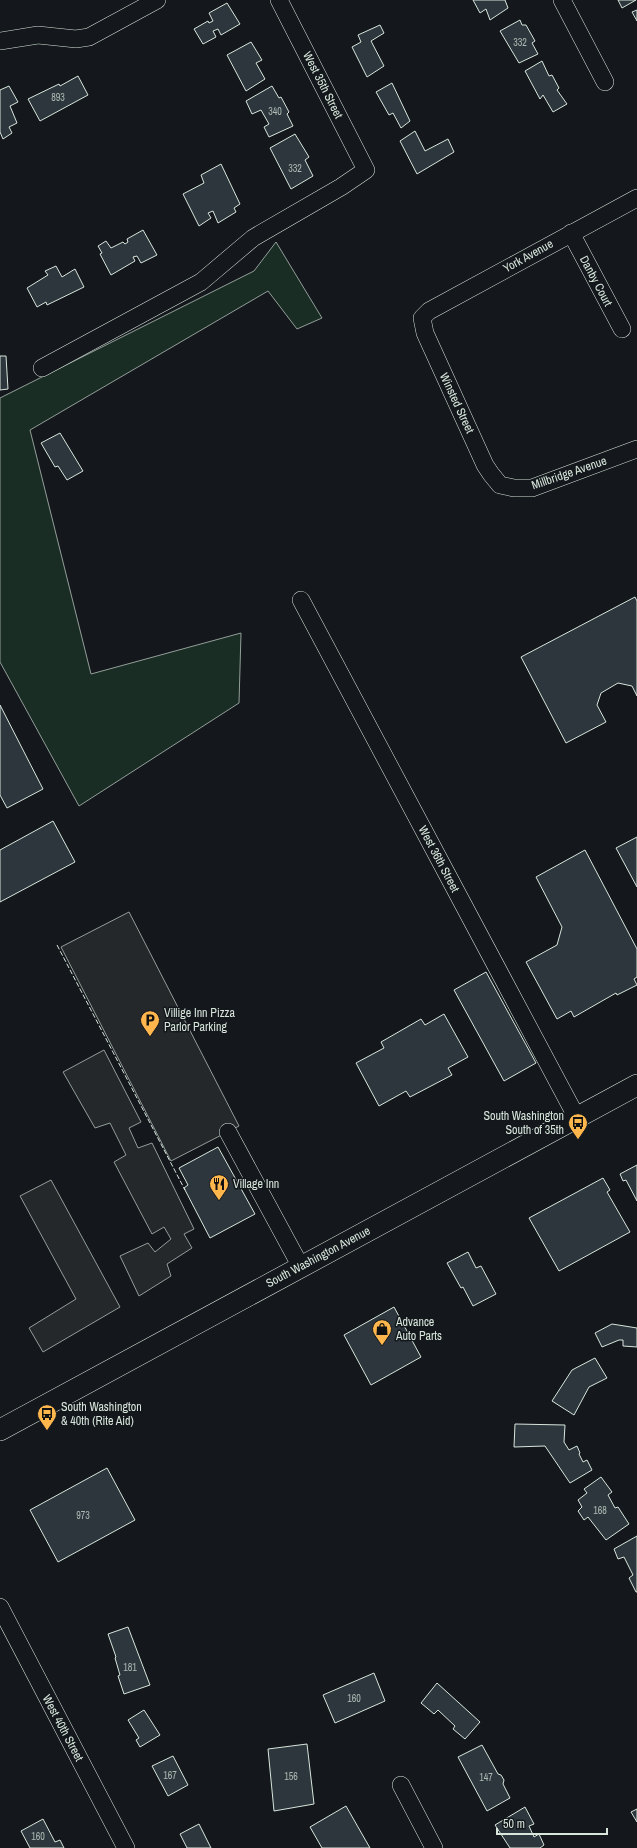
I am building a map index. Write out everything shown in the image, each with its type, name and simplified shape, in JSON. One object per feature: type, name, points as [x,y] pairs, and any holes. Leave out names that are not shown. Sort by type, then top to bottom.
[{"type":"main road","name":"South Washington Avenue","points":[[0,1430],[637,1085]]},
{"type":"street","points":[[0,41],[38,35],[76,39],[89,37],[157,0]]},
{"type":"street","name":"West 35th Street","points":[[42,368],[201,282],[253,238],[341,187],[366,170],[279,0]]},
{"type":"street","points":[[562,0],[605,82]]},
{"type":"street","name":"York Avenue","points":[[422,318],[429,310],[637,198]]},
{"type":"street","name":"Danby Court","points":[[571,233],[622,329]]},
{"type":"street","name":"Winsted Street","points":[[422,318],[425,333],[485,465],[500,485]]},
{"type":"street","name":"Millbridge Avenue","points":[[500,485],[514,488],[532,488],[637,449]]},
{"type":"street","name":"West 36th Street","points":[[301,600],[577,1118]]},
{"type":"street","points":[[228,1132],[301,1267]]},
{"type":"street","name":"West 40th Street","points":[[0,1607],[126,1848]]},
{"type":"street","points":[[401,1785],[434,1848]]},
{"type":"green space","points":[[276,242],[322,318],[297,329],[268,291],[30,430],[91,674],[241,633],[239,703],[79,806],[0,662],[0,398],[254,271]]},
{"type":"shaded area","name":"Villige Inn Pizza Parlor Parking","points":[[129,912],[239,1126],[171,1161],[61,947]]},
{"type":"shaded area","points":[[104,1050],[141,1122],[129,1128],[138,1148],[152,1143],[194,1229],[184,1234],[192,1248],[167,1264],[171,1276],[139,1296],[120,1256],[148,1243],[155,1252],[171,1239],[164,1227],[152,1234],[114,1162],[126,1155],[110,1123],[95,1128],[63,1072]]},
{"type":"shaded area","points":[[51,1180],[120,1307],[43,1352],[29,1328],[76,1299],[20,1196]]},
{"type":"building","points":[[473,0],[505,0],[508,8],[490,20],[486,9],[480,13]]},
{"type":"building","points":[[618,0],[636,0],[622,8]]},
{"type":"building","points":[[227,3],[240,24],[221,35],[218,29],[213,31],[216,37],[203,44],[194,29],[208,21],[209,23],[213,21],[209,13]]},
{"type":"building","points":[[637,10],[637,21],[632,12]]},
{"type":"building","points":[[520,20],[522,25],[526,25],[535,41],[532,43],[538,54],[519,63],[500,31]]},
{"type":"building","points":[[380,25],[384,33],[371,41],[384,66],[367,77],[352,47],[361,42],[358,35]]},
{"type":"building","points":[[251,42],[262,60],[256,63],[265,79],[246,91],[227,55]]},
{"type":"building","points":[[542,61],[549,76],[552,75],[559,88],[557,90],[567,104],[553,112],[543,95],[540,99],[525,71]]},
{"type":"building","points":[[78,76],[88,95],[40,121],[28,99],[59,84],[60,86]]},
{"type":"building","points":[[392,83],[410,121],[401,128],[393,113],[389,115],[376,92]]},
{"type":"building","points":[[9,86],[18,102],[10,106],[17,123],[9,127],[12,133],[3,139],[0,132],[0,90]]},
{"type":"building","points":[[272,86],[279,98],[281,97],[289,112],[287,114],[293,126],[269,137],[264,127],[269,124],[261,110],[252,114],[246,101]]},
{"type":"building","points":[[415,131],[425,151],[448,139],[454,152],[417,174],[400,141]]},
{"type":"building","points":[[295,134],[309,157],[305,160],[313,176],[291,189],[270,148]]},
{"type":"building","points":[[221,164],[240,204],[234,208],[236,212],[218,223],[213,211],[208,213],[211,218],[199,226],[183,194],[204,183],[201,175]]},
{"type":"building","points":[[143,230],[157,255],[141,263],[137,256],[133,257],[135,261],[111,275],[100,254],[102,253],[98,246],[106,241],[111,248],[123,242],[125,244],[128,242],[127,239]]},
{"type":"building","points":[[56,266],[62,277],[75,269],[84,287],[47,305],[46,302],[37,307],[27,288],[48,275],[45,271]]},
{"type":"building","points":[[0,356],[6,356],[8,389],[0,390]]},
{"type":"building","points":[[60,433],[83,471],[67,480],[58,466],[55,467],[41,443]]},
{"type":"building","points":[[635,597],[637,601],[637,696],[632,686],[618,683],[601,693],[597,705],[606,722],[566,743],[521,657]]},
{"type":"building","points":[[0,705],[43,789],[7,808],[0,795]]},
{"type":"building","points":[[53,821],[75,862],[0,902],[0,850]]},
{"type":"building","points":[[637,837],[637,887],[616,848]]},
{"type":"building","points":[[585,850],[637,949],[637,977],[634,979],[637,985],[617,995],[616,993],[574,1017],[571,1011],[557,1019],[526,962],[557,945],[562,927],[536,877]]},
{"type":"building","points":[[486,972],[536,1063],[504,1081],[454,990]]},
{"type":"building","points":[[444,1014],[468,1057],[448,1068],[452,1075],[410,1097],[406,1091],[379,1106],[356,1063],[384,1048],[381,1042],[421,1019],[425,1025]]},
{"type":"building","name":"Village Inn","points":[[218,1147],[255,1214],[210,1238],[184,1188],[188,1185],[179,1168]]},
{"type":"building","points":[[637,1165],[637,1201],[626,1180],[623,1181],[620,1174]]},
{"type":"building","points":[[603,1178],[610,1190],[607,1192],[630,1232],[559,1271],[529,1218]]},
{"type":"building","points":[[468,1252],[476,1268],[481,1266],[496,1294],[473,1306],[463,1287],[461,1288],[447,1263]]},
{"type":"building","name":"Advance Auto Parts","points":[[394,1307],[421,1357],[371,1385],[344,1335]]},
{"type":"building","points":[[612,1324],[637,1328],[637,1347],[623,1346],[623,1340],[619,1340],[602,1347],[595,1333]]},
{"type":"building","points":[[595,1358],[607,1378],[589,1387],[574,1415],[552,1401],[572,1370]]},
{"type":"building","points":[[515,1424],[565,1425],[564,1442],[569,1450],[577,1446],[583,1462],[587,1460],[592,1470],[570,1483],[545,1446],[514,1447]]},
{"type":"building","points":[[107,1468],[135,1520],[58,1562],[30,1510]]},
{"type":"building","points":[[601,1477],[612,1492],[608,1495],[615,1508],[618,1507],[629,1524],[606,1540],[588,1517],[584,1520],[578,1511],[582,1507],[578,1500],[587,1493],[584,1489]]},
{"type":"building","points":[[637,1536],[636,1592],[629,1578],[633,1575],[624,1557],[618,1559],[614,1549]]},
{"type":"building","points":[[128,1627],[150,1685],[124,1694],[118,1676],[120,1675],[116,1657],[108,1634]]},
{"type":"building","points":[[374,1673],[385,1701],[335,1723],[323,1695]]},
{"type":"building","points":[[437,1683],[480,1722],[465,1739],[453,1729],[455,1726],[438,1710],[434,1714],[421,1703]]},
{"type":"building","points":[[144,1710],[160,1735],[140,1747],[136,1740],[139,1738],[128,1720]]},
{"type":"building","points":[[307,1744],[314,1804],[274,1811],[268,1749]]},
{"type":"building","points":[[482,1745],[498,1774],[501,1775],[504,1780],[503,1784],[510,1798],[487,1811],[458,1757]]},
{"type":"building","points":[[173,1756],[188,1785],[168,1796],[152,1766]]},
{"type":"building","points":[[346,1806],[370,1848],[322,1848],[310,1827]]},
{"type":"building","points":[[525,1807],[534,1824],[529,1826],[534,1837],[539,1834],[544,1845],[540,1848],[510,1848],[495,1825]]},
{"type":"building","points":[[637,1809],[637,1822],[631,1812]]},
{"type":"building","points":[[43,1819],[55,1842],[60,1840],[64,1848],[30,1848],[21,1831]]},
{"type":"building","points":[[199,1824],[211,1848],[187,1848],[180,1834]]},
{"type":"fence","points":[[57,945],[185,1190]]},
{"type":"place","name":"Villige Inn Pizza Parlor Parking","points":[[150,1037]]},
{"type":"place","name":"South Washington South of 35th","points":[[578,1140]]},
{"type":"place","name":"Village Inn","points":[[219,1201]]},
{"type":"place","name":"Advance Auto Parts","points":[[382,1346]]},
{"type":"place","name":"South Washington & 40th (Rite Aid)","points":[[47,1431]]}]
